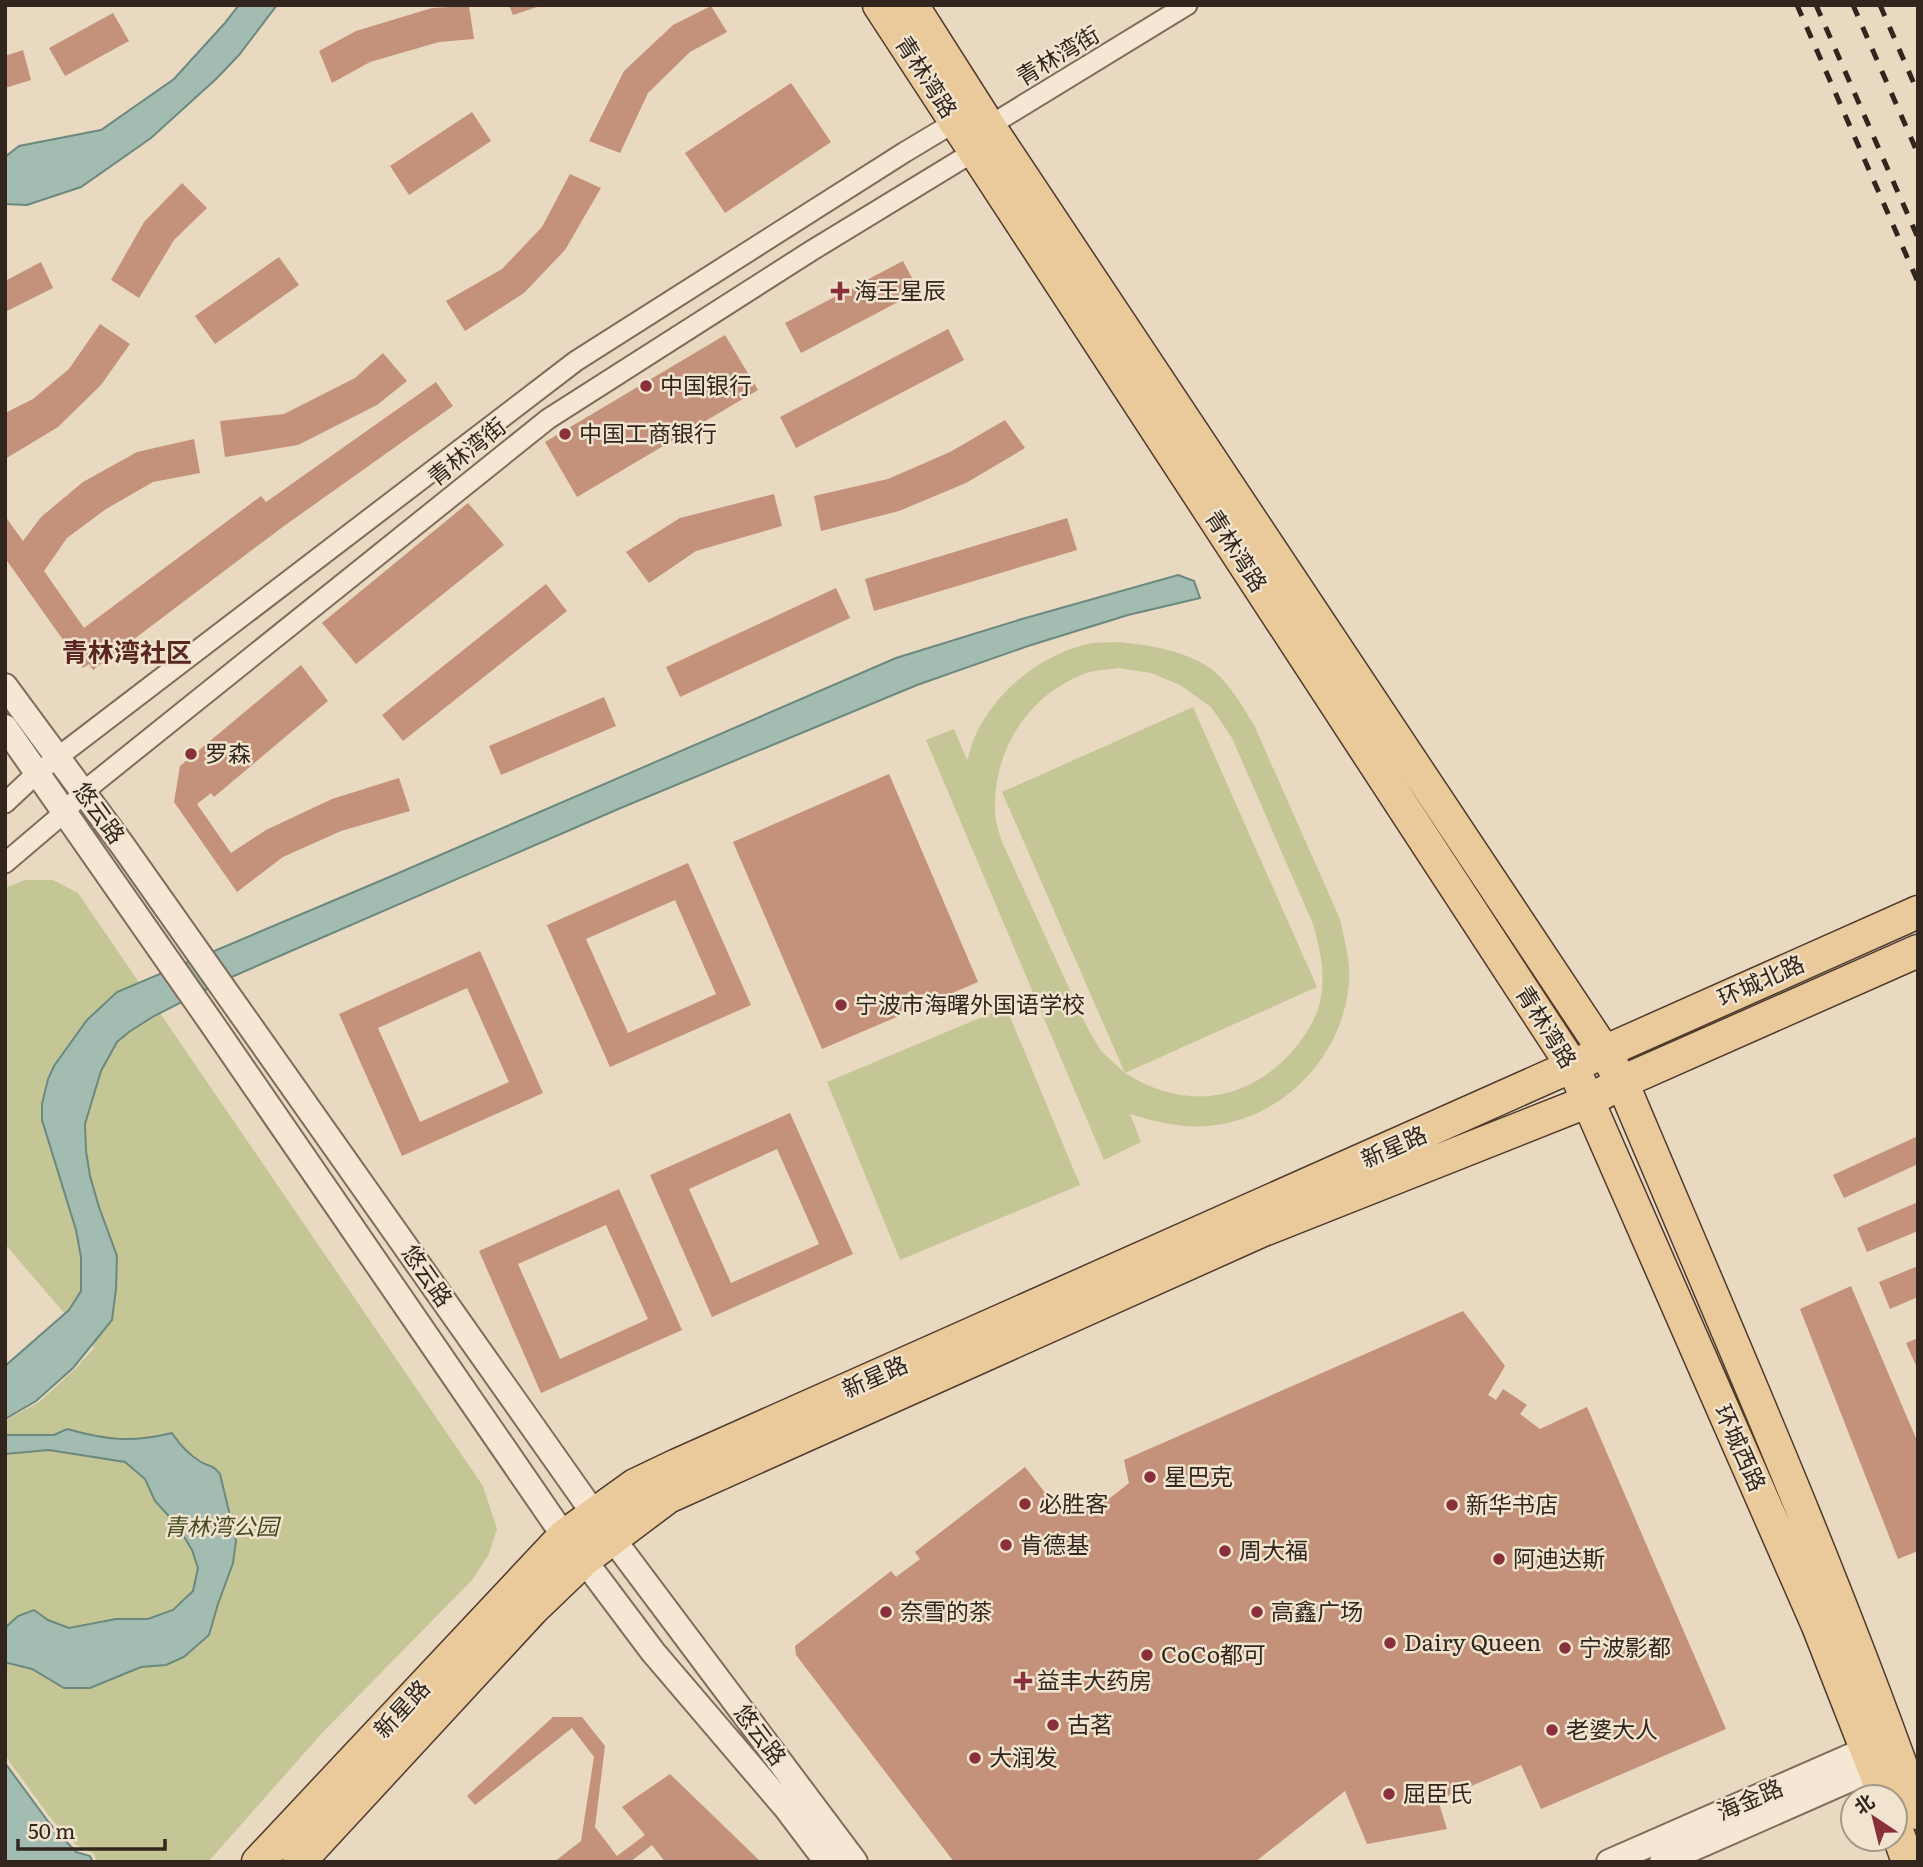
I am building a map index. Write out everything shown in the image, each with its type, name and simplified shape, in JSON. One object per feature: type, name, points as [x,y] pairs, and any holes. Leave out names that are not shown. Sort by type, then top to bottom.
[{"type":"main road","name":"青林湾路","points":[[878,5],[955,122],[982,138],[1604,1051],[1622,1082],[1809,1525],[1884,1762]]},
{"type":"main road","name":"青林湾路","points":[[912,5],[982,138],[1573,1067],[1588,1101]]},
{"type":"main road","name":"环城北路","points":[[1604,1051],[1918,912]]},
{"type":"main road","name":"环城北路","points":[[1622,1082],[1918,951]]},
{"type":"main road","name":"新星路","points":[[604,1526],[635,1485],[677,1465],[1604,1051]]},
{"type":"main road","name":"新星路","points":[[258,1862],[574,1548],[604,1526],[1261,1231],[1588,1101],[1622,1082]]},
{"type":"main road","name":"环城西路","points":[[1588,1101],[1818,1626],[1884,1762]]},
{"type":"main road","name":"新星路","points":[[299,1862],[523,1620],[574,1548]]},
{"type":"main road","points":[[1884,1762],[1918,1813]]},
{"type":"street","name":"青林湾街","points":[[5,863],[65,812],[83,792],[548,419],[1187,5]]},
{"type":"street","name":"青林湾街","points":[[5,803],[37,773],[576,360],[955,122]]},
{"type":"street","name":"悠云路","points":[[5,686],[235,1004],[604,1526],[855,1862]]},
{"type":"street","name":"悠云路","points":[[5,727],[574,1548],[653,1652],[787,1809],[827,1862]]},
{"type":"street","name":"海金路","points":[[1609,1862],[1884,1762]]},
{"type":"street","name":"海金路","points":[[1662,1862],[1884,1762]]},
{"type":"green space","points":[[1116,642],[1155,647],[1193,658],[1215,672],[1236,697],[1254,725],[1340,919],[1347,951],[1349,983],[1344,1010],[1322,1059],[1304,1080],[1284,1097],[1261,1111],[1235,1121],[1208,1126],[1169,1124],[1130,1114],[1141,1142],[1104,1160],[926,740],[954,729],[967,760],[984,719],[1020,679],[1050,658],[1066,651],[1087,644]],"holes":[[[1118,668],[1151,673],[1180,685],[1211,707],[1232,738],[1313,924],[1320,956],[1322,987],[1313,1021],[1290,1054],[1272,1071],[1232,1091],[1211,1096],[1168,1092],[1125,1073],[1101,1051],[1087,1027],[1002,842],[995,815],[996,789],[1007,748],[1029,713],[1044,698],[1081,675]]]},
{"type":"green space","points":[[1193,707],[1317,987],[1125,1073],[1002,792]]},
{"type":"green space","name":"青林湾公园","points":[[25,880],[53,880],[78,893],[483,1486],[497,1529],[489,1554],[473,1579],[323,1732],[208,1862],[97,1862],[93,1853],[75,1844],[52,1820],[5,1754],[6,1425],[8,1419],[39,1402],[94,1348],[5,1244],[5,888]]},
{"type":"green space","points":[[1006,1007],[1080,1185],[900,1260],[827,1082]]},
{"type":"shaded area","points":[[239,5],[277,5],[239,55],[151,138],[81,187],[27,205],[5,204],[5,157],[19,146],[101,130],[174,79]]},
{"type":"shaded area","points":[[1178,575],[1194,581],[1200,598],[1128,615],[917,685],[623,807],[227,979],[154,1016],[129,1032],[117,1042],[101,1071],[85,1124],[90,1176],[117,1256],[112,1320],[73,1368],[36,1401],[5,1421],[5,1366],[69,1310],[81,1291],[81,1257],[76,1230],[42,1120],[42,1104],[48,1079],[54,1066],[87,1020],[117,992],[896,658]]},
{"type":"shaded area","points":[[67,1429],[119,1439],[172,1433],[189,1453],[220,1474],[236,1541],[233,1563],[209,1635],[184,1657],[166,1665],[141,1667],[90,1688],[64,1688],[32,1669],[5,1664],[5,1628],[18,1616],[34,1610],[48,1620],[69,1628],[116,1619],[148,1619],[173,1610],[193,1591],[198,1568],[192,1550],[177,1525],[155,1501],[145,1479],[125,1462],[49,1450],[5,1454],[5,1435],[54,1435]]},
{"type":"shaded area","points":[[5,1763],[50,1824],[76,1852],[90,1856],[93,1862],[5,1862]]},
{"type":"building","points":[[509,5],[540,5],[540,6],[513,15]]},
{"type":"building","points":[[469,6],[474,39],[439,42],[370,62],[332,83],[319,51],[356,31],[432,8]]},
{"type":"building","points":[[711,6],[727,32],[690,52],[648,93],[620,153],[589,141],[624,71],[673,25]]},
{"type":"building","points":[[113,13],[129,41],[65,76],[49,48]]},
{"type":"building","points":[[23,50],[31,80],[5,88],[5,56]]},
{"type":"building","points":[[791,83],[831,142],[725,213],[685,153]]},
{"type":"building","points":[[472,112],[491,141],[409,195],[390,166]]},
{"type":"building","points":[[570,174],[601,188],[565,250],[524,293],[465,331],[446,301],[502,269],[542,227]]},
{"type":"building","points":[[182,183],[207,208],[174,240],[139,298],[111,280],[144,222]]},
{"type":"building","points":[[279,257],[299,285],[215,344],[195,316]]},
{"type":"building","points":[[903,261],[919,291],[801,353],[785,323]]},
{"type":"building","points":[[41,262],[53,288],[5,312],[5,281]]},
{"type":"building","points":[[100,324],[130,344],[101,385],[58,427],[5,459],[5,413],[33,399],[69,369]]},
{"type":"building","points":[[948,329],[964,360],[796,448],[780,417]]},
{"type":"building","points":[[725,335],[758,390],[577,497],[545,442]]},
{"type":"building","points":[[383,353],[407,381],[377,405],[298,445],[225,457],[220,421],[284,414],[355,378]]},
{"type":"building","points":[[436,382],[453,406],[284,526],[93,670],[89,664],[83,668],[5,558],[5,516],[23,541],[41,517],[83,482],[137,452],[194,439],[200,473],[153,482],[106,509],[67,538],[44,571],[84,628],[261,496],[266,502]]},
{"type":"building","points":[[1005,420],[1025,448],[966,483],[899,511],[821,531],[814,496],[888,479],[950,452]]},
{"type":"building","points":[[774,494],[782,526],[696,551],[649,583],[626,552],[680,518]]},
{"type":"building","points":[[468,503],[504,545],[356,664],[322,623]]},
{"type":"building","points":[[1067,518],[1077,550],[874,611],[865,579]]},
{"type":"building","points":[[546,584],[567,611],[403,741],[382,715]]},
{"type":"building","points":[[836,588],[850,618],[680,697],[666,667]]},
{"type":"building","points":[[301,665],[328,701],[214,797],[211,793],[197,804],[231,853],[266,830],[332,799],[399,778],[410,811],[341,831],[283,857],[237,892],[174,802],[180,766]]},
{"type":"building","points":[[604,697],[616,726],[501,775],[489,746]]},
{"type":"building","points":[[889,774],[978,982],[822,1049],[733,842]]},
{"type":"building","points":[[688,863],[751,1005],[610,1067],[547,925]],"holes":[[[675,900],[716,994],[628,1033],[586,939]]]},
{"type":"building","points":[[480,951],[543,1093],[402,1156],[339,1014]],"holes":[[[467,988],[509,1082],[420,1122],[378,1028]]]},
{"type":"building","points":[[790,1113],[853,1254],[712,1317],[650,1175]],"holes":[[[777,1149],[819,1244],[731,1283],[689,1189]]]},
{"type":"building","points":[[1918,1136],[1918,1164],[1844,1198],[1833,1175]]},
{"type":"building","points":[[619,1189],[682,1330],[541,1393],[479,1251]],"holes":[[[606,1225],[648,1319],[560,1359],[518,1264]]]},
{"type":"building","points":[[1918,1202],[1918,1231],[1867,1252],[1857,1228]]},
{"type":"building","points":[[1918,1266],[1918,1297],[1890,1309],[1879,1282]]},
{"type":"building","points":[[1851,1286],[1918,1443],[1918,1551],[1898,1559],[1800,1309]]},
{"type":"building","name":"高鑫广场","points":[[1463,1311],[1505,1366],[1488,1395],[1496,1400],[1503,1389],[1527,1405],[1520,1414],[1540,1429],[1587,1407],[1726,1729],[1541,1809],[1521,1765],[1438,1800],[1447,1829],[1367,1844],[1345,1791],[1255,1862],[954,1862],[796,1655],[795,1646],[891,1571],[896,1577],[920,1559],[915,1552],[1025,1467],[1057,1508],[1076,1494],[1084,1503],[1110,1498],[1129,1483],[1124,1460]]},
{"type":"building","points":[[1918,1338],[1918,1370],[1906,1343]]},
{"type":"building","points":[[553,1717],[582,1717],[605,1746],[595,1827],[617,1856],[645,1835],[622,1807],[670,1774],[761,1862],[665,1862],[652,1845],[630,1862],[554,1862],[581,1841],[594,1757],[572,1728],[475,1805],[467,1796]]},
{"type":"railway","points":[[1797,5],[1918,282]]},
{"type":"railway","points":[[1816,5],[1918,238]]},
{"type":"railway","points":[[1853,5],[1918,154]]},
{"type":"railway","points":[[1880,5],[1918,93]]},
{"type":"place","name":"海王星辰","points":[[840,291]]},
{"type":"place","name":"中国银行","points":[[646,386]]},
{"type":"place","name":"中国工商银行","points":[[565,434]]},
{"type":"place","name":"罗森","points":[[191,754]]},
{"type":"place","name":"宁波市海曙外国语学校","points":[[841,1005]]},
{"type":"place","name":"星巴克","points":[[1150,1477]]},
{"type":"place","name":"必胜客","points":[[1025,1504]]},
{"type":"place","name":"新华书店","points":[[1452,1505]]},
{"type":"place","name":"肯德基","points":[[1006,1545]]},
{"type":"place","name":"周大福","points":[[1225,1551]]},
{"type":"place","name":"阿迪达斯","points":[[1499,1559]]},
{"type":"place","name":"奈雪的茶","points":[[886,1612]]},
{"type":"place","name":"高鑫广场","points":[[1257,1612]]},
{"type":"place","name":"Dairy Queen","points":[[1390,1643]]},
{"type":"place","name":"宁波影都","points":[[1565,1648]]},
{"type":"place","name":"CoCo都可","points":[[1147,1655]]},
{"type":"place","name":"益丰大药房","points":[[1023,1681]]},
{"type":"place","name":"古茗","points":[[1053,1725]]},
{"type":"place","name":"老婆大人","points":[[1552,1730]]},
{"type":"place","name":"大润发","points":[[975,1758]]},
{"type":"place","name":"屈臣氏","points":[[1389,1794]]},
{"type":"district","name":"青林湾社区","points":[[127,653]]}]
